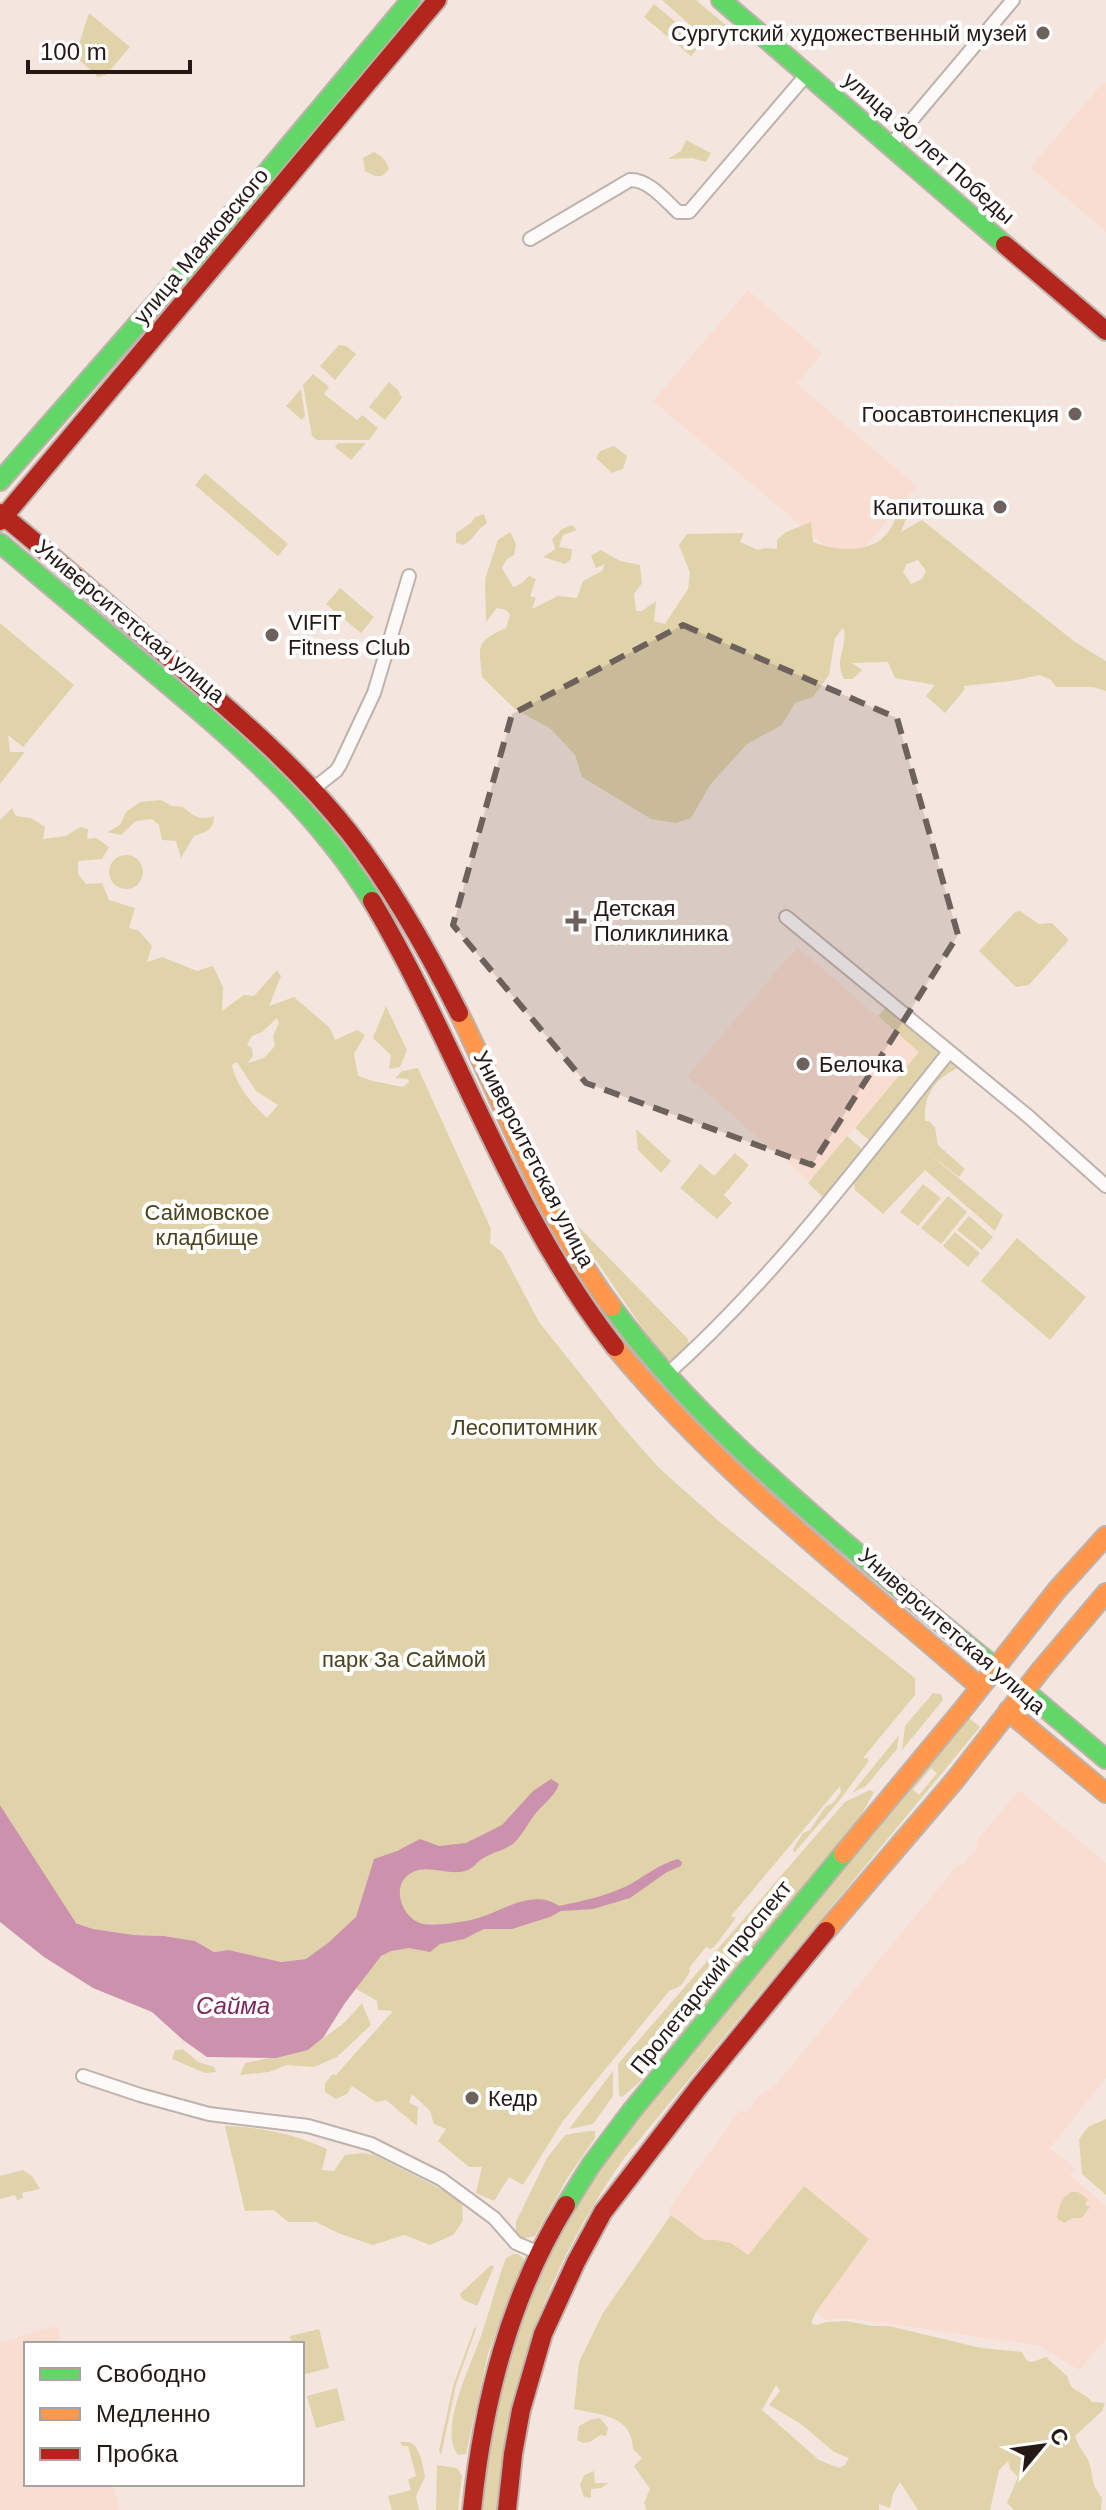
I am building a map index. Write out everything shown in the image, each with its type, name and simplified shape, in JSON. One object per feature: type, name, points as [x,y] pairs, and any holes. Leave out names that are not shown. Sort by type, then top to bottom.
[{"type":"main road","name":"улица Маяковского","points":[[0,481],[171,286],[411,0]]},
{"type":"main road","name":"улица Маяковского","points":[[2,517],[437,0]]},
{"type":"main road","name":"улица 30 лет Победы","points":[[721,0],[1106,331]]},
{"type":"main road","name":"Университетская улица","points":[[2,517],[214,696],[313,789],[366,853],[404,910],[441,975],[535,1175],[583,1264],[622,1323],[665,1376],[767,1476],[1106,1759]]},
{"type":"main road","name":"Университетская улица","points":[[0,543],[238,744],[332,844],[379,910],[400,947],[535,1224],[603,1332],[643,1382],[693,1435],[754,1492],[1106,1793]]},
{"type":"main road","name":"Пролетарский проспект","points":[[472,2510],[476,2461],[492,2378],[519,2298],[539,2253],[586,2171],[1057,1590],[1106,1536]]},
{"type":"main road","points":[[507,2510],[521,2410],[543,2334],[603,2212],[708,2076],[1106,1593]]},
{"type":"street","points":[[889,147],[1013,0]]},
{"type":"street","points":[[530,239],[630,180],[637,179],[644,183],[678,212],[689,212],[807,74]]},
{"type":"street","points":[[313,789],[340,765],[374,693],[409,576]]},
{"type":"street","points":[[786,917],[1029,1117],[1106,1186]]},
{"type":"street","points":[[665,1376],[723,1322],[760,1282],[840,1190],[949,1052]]},
{"type":"street","points":[[83,2076],[209,2114],[308,2126],[371,2144],[441,2179],[494,2218],[516,2243],[539,2253]]},
{"type":"highlighted area","points":[[683,625],[897,718],[958,935],[812,1165],[586,1083],[453,925],[512,714]]},
{"type":"shaded area","points":[[1106,82],[1106,232],[1030,167]]},
{"type":"shaded area","points":[[748,290],[822,353],[797,384],[917,486],[849,566],[653,401]]},
{"type":"shaded area","name":"Белочка","points":[[797,947],[919,1052],[809,1181],[687,1076]]},
{"type":"shaded area","points":[[1019,1790],[1106,1863],[1106,2078],[1050,2148],[1075,2168],[1070,2175],[1106,2206],[1106,2339],[1079,2370],[1040,2346],[849,2318],[825,2320],[816,2312],[869,2239],[804,2186],[748,2255],[731,2243],[704,2240],[668,2210],[740,2110],[746,2113],[759,2096],[775,2086],[956,1867],[964,1864],[976,1849],[977,1840]]},
{"type":"shaded area","points":[[57,2326],[61,2342],[24,2342],[24,2486],[114,2486],[120,2510],[0,2510],[0,2342]]},
{"type":"green space","points":[[662,0],[696,0],[728,27],[713,45]]},
{"type":"green space","points":[[654,4],[702,44],[691,56],[644,17]]},
{"type":"green space","points":[[89,13],[130,47],[106,75],[98,77],[75,56]]},
{"type":"green space","points":[[686,140],[711,153],[706,162],[692,158],[668,159],[681,151]]},
{"type":"green space","points":[[374,152],[387,163],[389,169],[382,176],[365,171],[363,158]]},
{"type":"green space","points":[[339,345],[356,354],[335,380],[320,366]]},
{"type":"green space","points":[[313,374],[329,387],[324,394],[357,420],[362,415],[378,428],[369,440],[317,440],[312,436],[303,385]]},
{"type":"green space","points":[[389,382],[402,398],[385,420],[369,407]]},
{"type":"green space","points":[[301,389],[305,416],[302,420],[286,406]]},
{"type":"green space","points":[[338,443],[366,443],[351,460],[335,447]]},
{"type":"green space","points":[[614,446],[627,456],[623,469],[612,473],[596,458],[600,451]]},
{"type":"green space","points":[[205,473],[288,544],[278,556],[195,485]]},
{"type":"green space","points":[[902,501],[909,506],[901,532],[922,520],[1075,642],[1106,661],[1106,691],[1093,687],[1056,687],[1051,680],[1040,675],[963,686],[965,689],[945,713],[926,696],[935,685],[895,678],[888,662],[852,663],[862,670],[853,679],[844,679],[840,665],[843,628],[835,638],[829,675],[813,697],[795,703],[782,725],[747,744],[710,785],[691,818],[676,823],[651,819],[582,777],[575,755],[551,729],[515,709],[482,677],[481,646],[489,637],[506,628],[510,615],[506,610],[497,608],[486,622],[485,579],[498,540],[510,532],[516,544],[514,555],[507,559],[502,568],[513,587],[529,576],[536,579],[530,596],[536,598],[532,609],[558,596],[577,598],[583,581],[602,571],[605,564],[596,568],[591,556],[601,550],[620,561],[640,565],[642,583],[634,594],[636,611],[642,611],[656,601],[654,621],[665,624],[688,589],[690,573],[679,545],[687,534],[744,533],[740,542],[758,550],[777,549],[777,540],[786,532],[811,522],[813,542],[854,549],[882,539]],"holes":[[[918,560],[926,571],[922,579],[911,584],[903,572],[907,564]]]},
{"type":"green space","points":[[484,514],[487,523],[464,545],[456,543],[456,533],[475,517]]},
{"type":"green space","points":[[572,525],[577,530],[563,535],[559,547],[572,549],[571,559],[565,564],[543,557],[555,549],[552,539],[562,529]]},
{"type":"green space","points":[[340,588],[374,617],[361,633],[326,604]]},
{"type":"green space","points":[[0,623],[74,685],[23,747],[8,735],[10,752],[25,752],[0,784]]},
{"type":"green space","points":[[161,800],[183,807],[197,817],[214,816],[211,827],[194,836],[181,858],[176,841],[162,840],[159,825],[152,819],[136,821],[121,835],[107,832],[120,825],[126,812],[140,802]]},
{"type":"green space","name":"парк За Саймой","points":[[12,808],[16,816],[31,818],[45,827],[43,839],[66,836],[80,827],[88,829],[87,839],[96,838],[109,847],[102,859],[78,861],[78,874],[86,884],[102,883],[109,900],[135,908],[129,928],[139,931],[152,946],[147,962],[162,957],[197,971],[213,966],[223,987],[222,1011],[244,995],[254,996],[277,970],[281,976],[269,1006],[294,997],[330,1028],[335,1040],[357,1030],[365,1035],[354,1054],[358,1076],[403,1087],[409,1082],[408,1079],[395,1078],[402,1071],[418,1068],[491,1229],[490,1243],[502,1252],[539,1322],[622,1426],[659,1468],[721,1523],[915,1678],[915,1695],[863,1758],[868,1758],[868,1762],[839,1801],[794,1853],[793,1849],[803,1833],[810,1830],[826,1806],[832,1804],[841,1792],[840,1786],[731,1916],[736,1918],[714,1947],[706,1947],[689,1968],[683,1983],[670,1990],[563,2121],[523,2185],[509,2177],[494,2201],[476,2193],[482,2167],[469,2167],[438,2141],[446,2129],[434,2124],[430,2111],[412,2094],[409,2103],[418,2107],[417,2126],[386,2100],[376,2102],[352,2086],[347,2094],[336,2099],[325,2092],[325,2083],[333,2074],[336,2075],[393,2011],[378,2010],[377,2001],[306,1959],[281,1962],[229,1950],[214,1952],[195,1941],[93,1929],[75,1922],[0,1805],[0,820]],"holes":[[[277,1018],[279,1023],[273,1036],[275,1046],[264,1058],[248,1063],[253,1056],[252,1048],[247,1045],[252,1036],[262,1032]],[[237,1062],[256,1091],[278,1105],[267,1118],[250,1101],[237,1080],[232,1065]]]},
{"type":"green space","points":[[126,855],[138,860],[143,872],[138,884],[126,889],[114,884],[109,872],[114,860]]},
{"type":"green space","points":[[1020,911],[1039,924],[1052,923],[1069,940],[1029,985],[1016,987],[979,951],[1015,912]]},
{"type":"green space","points":[[386,1006],[407,1050],[400,1067],[389,1069],[391,1055],[373,1038]]},
{"type":"green space","points":[[886,1007],[939,1052],[869,1140],[855,1128],[919,1052],[878,1016]]},
{"type":"green space","points":[[950,1063],[958,1068],[943,1077],[932,1089],[926,1103],[925,1121],[935,1127],[938,1145],[965,1169],[959,1177],[926,1151],[1003,1215],[995,1231],[925,1170],[883,1214],[855,1190],[854,1183]]},
{"type":"green space","points":[[636,1129],[671,1161],[661,1173],[638,1150]]},
{"type":"green space","points":[[847,1136],[862,1149],[824,1198],[808,1183]]},
{"type":"green space","points":[[735,1153],[749,1165],[724,1195],[732,1203],[717,1219],[680,1188],[700,1164],[714,1176]]},
{"type":"green space","points":[[549,1179],[573,1221],[688,1339],[689,1348],[674,1361],[663,1358],[582,1240]]},
{"type":"green space","points":[[923,1184],[941,1198],[918,1226],[900,1212]]},
{"type":"green space","points":[[948,1196],[967,1212],[941,1244],[921,1228]]},
{"type":"green space","points":[[969,1216],[993,1237],[982,1250],[957,1230]]},
{"type":"green space","points":[[955,1232],[980,1253],[968,1267],[943,1246]]},
{"type":"green space","points":[[1017,1238],[1086,1297],[1050,1340],[981,1281]]},
{"type":"green space","points":[[933,1693],[941,1694],[943,1700],[902,1750],[905,1726]]},
{"type":"green space","points":[[969,1718],[980,1727],[625,2157],[598,2198],[553,2282],[521,2369],[502,2462],[497,2510],[480,2510],[484,2462],[501,2379],[545,2259],[611,2150]],"holes":[[[931,1768],[937,1773],[919,1795],[913,1790]]]},
{"type":"green space","points":[[899,1735],[897,1749],[866,1786],[852,1793]]},
{"type":"green space","points":[[870,1790],[874,1792],[858,1821],[643,2079],[622,2097],[619,2095],[618,2064],[845,1802]]},
{"type":"green space","points":[[362,2003],[371,2025],[337,2057],[314,2067],[287,2065],[269,2072],[240,2075],[245,2063],[308,2050],[345,2022]]},
{"type":"green space","points":[[183,2049],[198,2062],[214,2067],[216,2072],[205,2073],[172,2059],[175,2050]]},
{"type":"green space","points":[[613,2071],[613,2096],[593,2124],[569,2129]]},
{"type":"green space","points":[[1106,2119],[1106,2195],[1082,2174],[1079,2139],[1088,2127]]},
{"type":"green space","points":[[225,2126],[277,2132],[327,2149],[322,2170],[334,2171],[345,2155],[374,2155],[462,2203],[463,2221],[453,2235],[430,2245],[404,2235],[373,2245],[316,2222],[288,2222],[274,2210],[245,2211]]},
{"type":"green space","points":[[595,2131],[595,2138],[568,2177],[535,2236],[520,2239],[516,2222],[547,2158],[565,2135]]},
{"type":"green space","points":[[23,2170],[32,2176],[40,2189],[22,2193],[23,2198],[17,2200],[15,2195],[0,2199],[0,2176]]},
{"type":"green space","points":[[804,2186],[869,2239],[811,2323],[846,2321],[889,2326],[981,2348],[1022,2352],[1027,2361],[1032,2362],[1046,2357],[1068,2377],[1074,2389],[1092,2402],[1105,2403],[1102,2411],[1075,2436],[1102,2498],[1101,2510],[1014,2510],[1007,2503],[1018,2477],[1010,2469],[1008,2461],[999,2470],[990,2510],[918,2510],[900,2482],[890,2508],[879,2504],[879,2510],[647,2510],[644,2503],[650,2489],[634,2466],[642,2458],[633,2449],[627,2429],[613,2418],[574,2409],[579,2362],[603,2313],[671,2215],[704,2240],[731,2243],[748,2255]],"holes":[[[776,2385],[780,2391],[769,2405],[801,2424],[834,2452],[849,2458],[845,2465],[839,2468],[819,2460],[762,2410]]]},
{"type":"green space","points":[[1071,2192],[1078,2192],[1088,2199],[1085,2205],[1090,2207],[1082,2218],[1072,2218],[1064,2223],[1057,2218],[1058,2210],[1062,2200]]},
{"type":"green space","points":[[513,2254],[524,2259],[523,2264],[488,2354],[466,2454],[458,2455],[453,2443],[454,2411],[506,2258]]},
{"type":"green space","points":[[491,2265],[494,2267],[477,2306],[462,2299],[460,2294]]},
{"type":"green space","points":[[475,2326],[456,2385],[441,2455],[439,2451],[453,2386]]},
{"type":"green space","points":[[319,2329],[329,2368],[304,2374],[304,2342],[292,2342],[290,2336]]},
{"type":"green space","points":[[337,2388],[345,2420],[316,2428],[307,2396]]},
{"type":"green space","points":[[600,2418],[608,2428],[606,2436],[600,2435],[583,2443],[577,2440],[579,2426]]},
{"type":"green space","points":[[400,2442],[410,2442],[421,2458],[425,2477],[416,2496],[419,2510],[392,2510],[388,2496],[411,2490],[408,2479],[416,2476],[408,2446],[402,2446]]},
{"type":"green space","points":[[437,2465],[457,2468],[462,2476],[458,2510],[436,2510]]},
{"type":"green space","points":[[594,2471],[595,2483],[609,2483],[591,2489],[591,2498],[584,2497],[580,2485],[584,2475]]},
{"type":"water","name":"Сайма","points":[[551,1779],[559,1784],[557,1789],[512,1845],[486,1857],[468,1870],[419,1870],[406,1877],[401,1884],[401,1900],[415,1921],[439,1924],[466,1921],[536,1899],[559,1906],[619,1890],[671,1861],[678,1859],[682,1862],[681,1866],[630,1898],[593,1909],[561,1911],[512,1929],[484,1929],[464,1939],[440,1944],[430,1952],[409,1948],[391,1951],[381,1956],[323,2038],[308,2050],[276,2058],[207,2057],[152,2012],[93,1988],[44,1957],[0,1922],[0,1805],[76,1923],[93,1929],[195,1941],[214,1952],[229,1950],[281,1962],[306,1959],[356,1917],[374,1859],[420,1839],[439,1846],[466,1843],[502,1825],[533,1791]]},
{"type":"traffic: fast","points":[[0,481],[191,263],[411,0]]},
{"type":"traffic: fast","points":[[721,0],[1005,245]]},
{"type":"traffic: fast","points":[[0,543],[258,763],[330,842],[372,901]]},
{"type":"traffic: fast","points":[[612,1307],[662,1369],[745,1454],[835,1534],[995,1667]]},
{"type":"traffic: fast","points":[[1025,1691],[1106,1759]]},
{"type":"traffic: fast","points":[[566,2205],[630,2113],[843,1854]]},
{"type":"traffic: slow","points":[[459,1013],[547,1201],[588,1273],[612,1307]]},
{"type":"traffic: slow","points":[[615,1347],[656,1394],[744,1482],[980,1687]]},
{"type":"traffic: slow","points":[[843,1854],[1057,1590],[1106,1536]]},
{"type":"traffic: slow","points":[[826,1931],[955,1780],[1106,1593]]},
{"type":"traffic: slow","points":[[1008,1711],[1106,1793]]},
{"type":"traffic: jam","points":[[0,521],[437,0]]},
{"type":"traffic: jam","points":[[1005,245],[1106,331]]},
{"type":"traffic: jam","points":[[0,513],[238,718],[329,807],[380,874],[459,1013]]},
{"type":"traffic: jam","points":[[372,901],[403,956],[486,1128],[545,1241],[615,1347]]},
{"type":"traffic: jam","points":[[507,2510],[521,2410],[543,2334],[603,2212],[698,2088],[826,1931]]},
{"type":"traffic: jam","points":[[472,2510],[483,2430],[502,2352],[529,2277],[566,2205]]},
{"type":"place","name":"Сургутский художественный музей","points":[[1043,33]]},
{"type":"place","name":"Гоосавтоинспекция","points":[[1075,414]]},
{"type":"place","name":"Капитошка","points":[[1000,507]]},
{"type":"place","name":"VIFIT Fitness Club","points":[[272,635]]},
{"type":"place","name":"Детская Поликлиника","points":[[576,921]]},
{"type":"place","name":"Белочка","points":[[803,1064]]},
{"type":"place","name":"Кедр","points":[[472,2098]]},
{"type":"park label","name":"Саймовское кладбище","points":[[207,1224]]},
{"type":"park label","name":"Лесопитомник","points":[[524,1427]]}]
